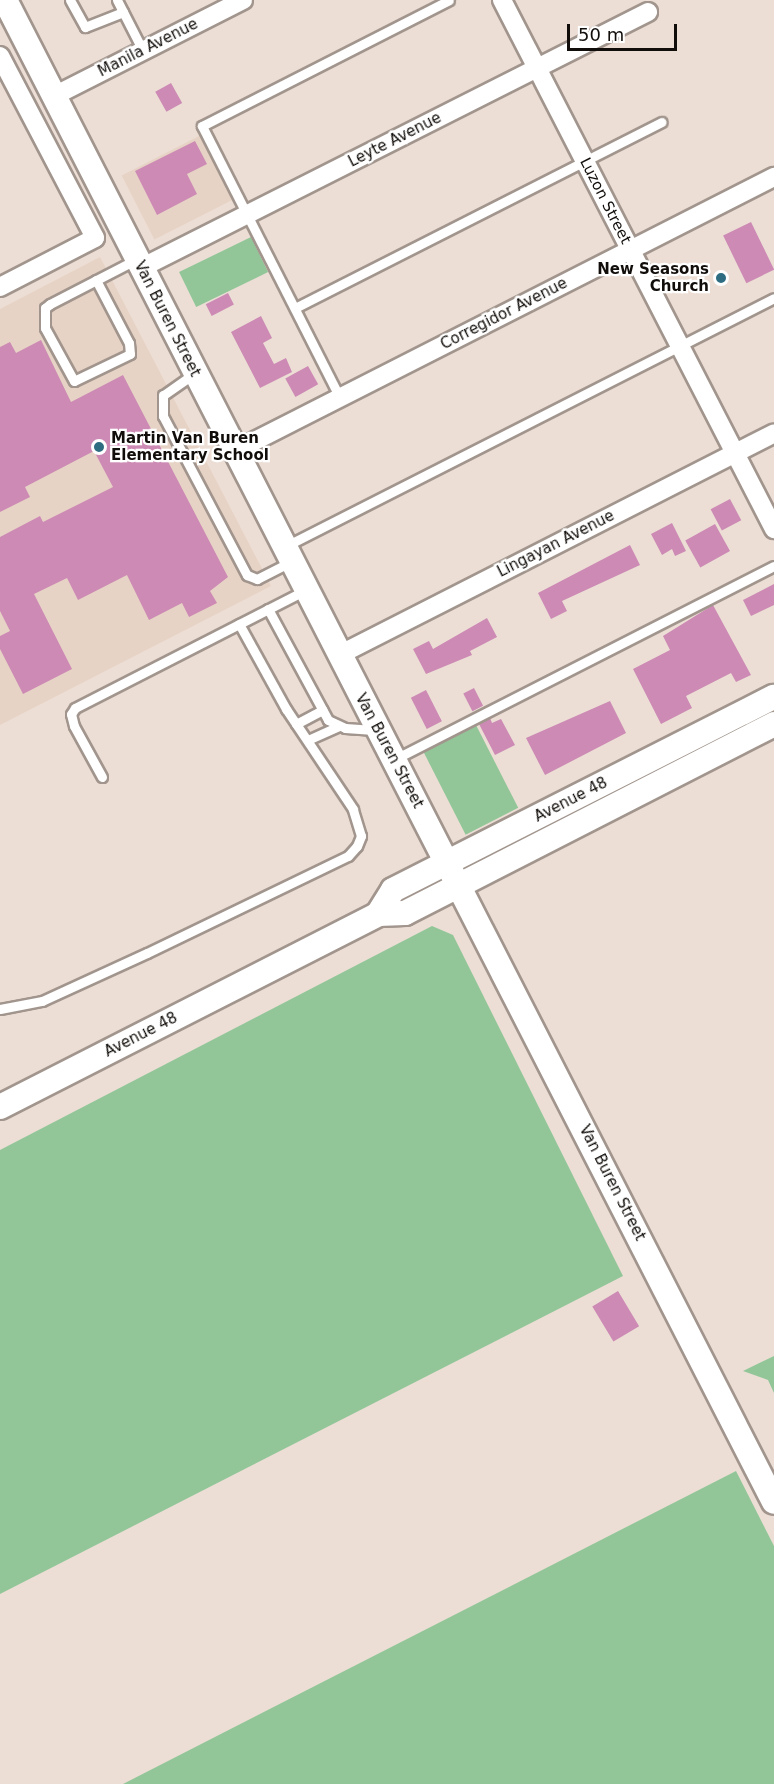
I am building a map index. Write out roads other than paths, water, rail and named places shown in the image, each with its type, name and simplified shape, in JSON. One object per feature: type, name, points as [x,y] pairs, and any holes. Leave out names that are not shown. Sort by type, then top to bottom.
[{"type":"main road","name":"Van Buren Street","points":[[6,15],[54,96],[774,1502]]},
{"type":"main road","name":"Avenue 48","points":[[378,914],[393,890],[774,697]]},
{"type":"main road","name":"Avenue 48","points":[[0,1107],[378,914],[405,913],[774,724]]},
{"type":"street","name":"Manila Avenue","points":[[54,96],[243,0]]},
{"type":"street","name":"Luzon Street","points":[[502,0],[736,452],[774,530]]},
{"type":"street","name":"Leyte Avenue","points":[[139,263],[247,214],[648,12]]},
{"type":"street","points":[[0,56],[95,238],[0,287]]},
{"type":"street","name":"Corregidor Avenue","points":[[235,451],[774,177]]},
{"type":"street","name":"Lingayan Avenue","points":[[339,655],[774,433]]},
{"type":"lane","points":[[70,0],[85,27],[123,12]]},
{"type":"lane","points":[[117,0],[143,51]]},
{"type":"lane","points":[[340,398],[202,126],[449,0]]},
{"type":"lane","points":[[295,308],[662,122]]},
{"type":"lane","points":[[96,280],[131,349],[127,358],[74,381],[45,328],[45,308],[96,280],[139,263]]},
{"type":"lane","points":[[195,373],[168,388],[162,402],[163,416],[247,575],[257,579],[288,554],[680,345],[774,298]]},
{"type":"lane","points":[[393,760],[774,566]]},
{"type":"lane","points":[[102,777],[74,726],[71,714],[75,708],[306,590]]},
{"type":"lane","points":[[268,609],[321,710],[339,726]]},
{"type":"lane","points":[[0,1009],[42,1001],[348,856],[361,836],[359,823],[310,739],[296,724],[239,624]]},
{"type":"lane","points":[[296,724],[321,710]]},
{"type":"lane","points":[[310,739],[339,726],[377,730]]},
{"type":"place","name":"New Seasons Church","points":[[721,278]]},
{"type":"place","name":"Martin Van Buren Elementary School","points":[[99,447]]}]
